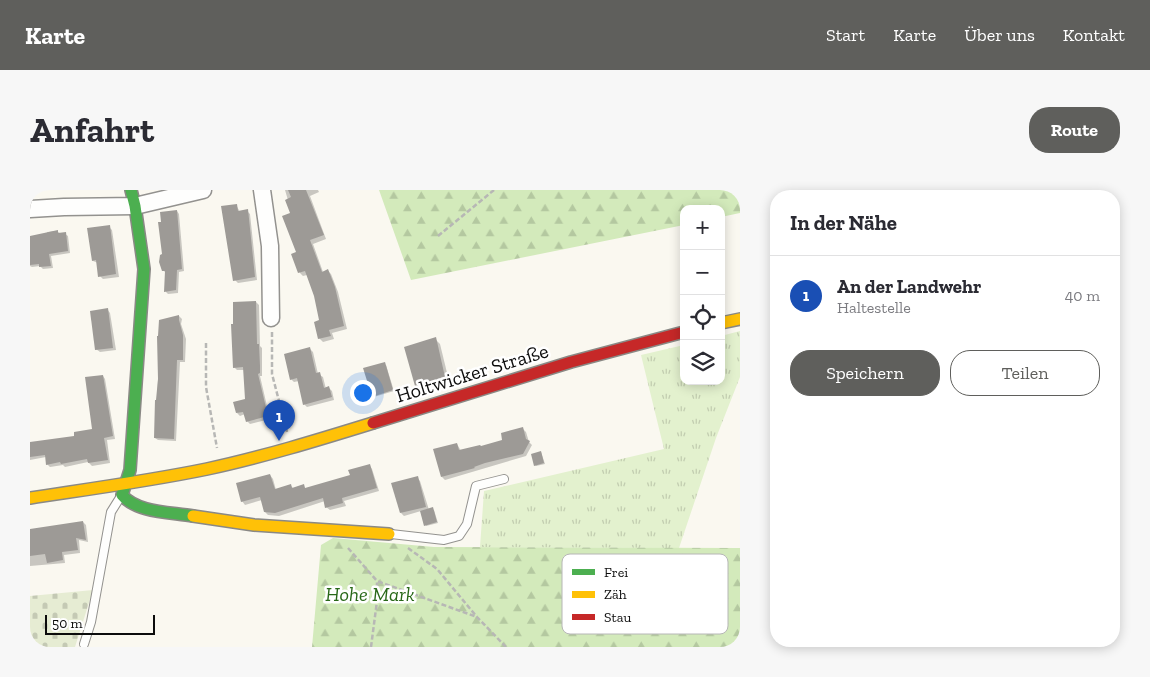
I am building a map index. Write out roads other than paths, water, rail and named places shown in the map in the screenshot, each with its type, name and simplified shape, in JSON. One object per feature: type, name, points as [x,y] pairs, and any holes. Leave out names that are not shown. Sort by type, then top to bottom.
[{"type":"street","points":[[131,190],[144,269],[130,461],[124,489],[128,502],[138,508],[254,525],[389,534]]},
{"type":"street","points":[[30,209],[135,206],[203,190]]},
{"type":"street","points":[[262,190],[270,246],[271,318]]},
{"type":"street","points":[[725,322],[740,319]]},
{"type":"street","name":"Holtwicker Straße","points":[[30,498],[124,489],[271,453],[562,365],[680,333]]},
{"type":"lane","points":[[389,534],[444,540],[460,536],[468,524],[476,486],[504,479]]},
{"type":"lane","points":[[84,644],[93,613],[111,512],[124,489]]},
{"type":"place","name":"An der Landwehr","points":[[279,441]]},
{"type":"park label","name":"Hohe Mark","points":[[370,594]]}]
